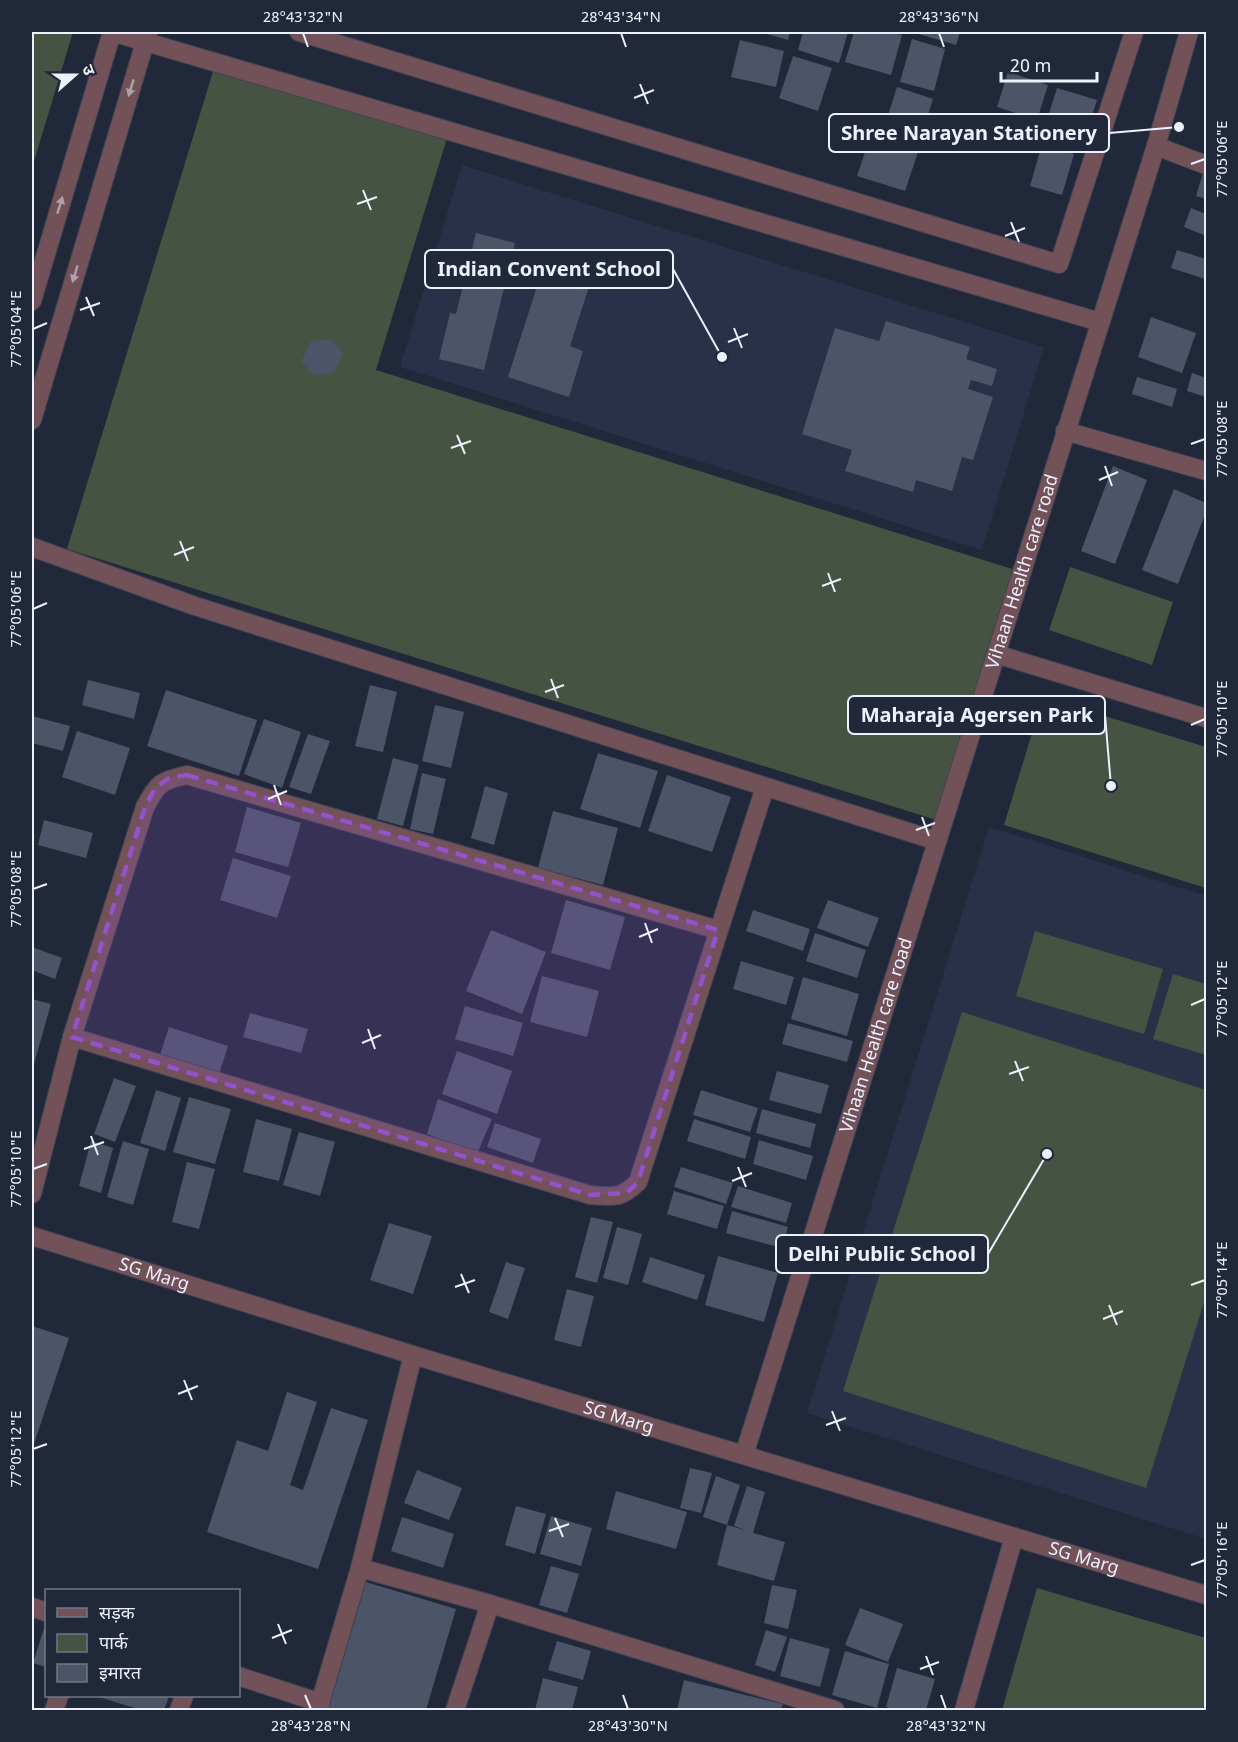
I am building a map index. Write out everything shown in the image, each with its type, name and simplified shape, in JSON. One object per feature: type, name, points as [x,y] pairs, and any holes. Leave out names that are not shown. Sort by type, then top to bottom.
[{"type":"street","points":[[32,301],[112,32],[146,36],[1100,322]]},
{"type":"street","points":[[298,32],[1059,264],[1134,32]]},
{"type":"street","name":"Vihaan Health care road","points":[[744,1455],[1156,146],[1189,32]]},
{"type":"street","points":[[32,420],[146,36]]},
{"type":"street","points":[[1156,146],[1206,165]]},
{"type":"street","points":[[1065,431],[1206,471]]},
{"type":"street","points":[[32,547],[195,606],[937,841]]},
{"type":"street","points":[[996,654],[1206,718]]},
{"type":"street","points":[[32,1194],[72,1037],[145,807],[155,788],[169,778],[187,775],[718,930]]},
{"type":"street","points":[[72,1037],[590,1195],[612,1196],[627,1193],[638,1182],[765,787]]},
{"type":"street","name":"SG Marg","points":[[32,1236],[414,1355],[1206,1595]]},
{"type":"street","points":[[240,1677],[320,1707],[360,1568],[414,1355]]},
{"type":"street","points":[[964,1710],[1014,1537]]},
{"type":"street","points":[[360,1568],[490,1604],[813,1708],[835,1710]]},
{"type":"street","points":[[455,1710],[490,1604]]},
{"type":"highlighted area","points":[[187,775],[718,930],[638,1182],[627,1193],[590,1195],[72,1037],[145,807],[155,788],[169,778]]},
{"type":"shaded area","points":[[462,165],[1044,347],[982,550],[400,367]]},
{"type":"shaded area","points":[[989,827],[1206,896],[1206,1539],[807,1413]]},
{"type":"green space","points":[[32,32],[73,32],[32,168]]},
{"type":"green space","points":[[215,65],[447,138],[376,370],[1019,571],[943,822],[67,549]]},
{"type":"green space","points":[[1070,567],[1173,602],[1152,665],[1049,630]]},
{"type":"green space","points":[[1043,697],[1206,747],[1206,888],[1004,825]]},
{"type":"green space","points":[[1035,931],[1163,969],[1144,1034],[1016,996]]},
{"type":"green space","points":[[1173,974],[1206,984],[1206,1055],[1153,1039]]},
{"type":"green space","points":[[962,1012],[1206,1090],[1206,1296],[1146,1488],[843,1391]]},
{"type":"green space","points":[[1037,1588],[1206,1638],[1206,1710],[1002,1710]]},
{"type":"building","points":[[760,32],[790,32],[788,40]]},
{"type":"building","points":[[803,32],[848,32],[839,63],[798,50]]},
{"type":"building","points":[[854,32],[889,32],[902,35],[891,75],[845,62]]},
{"type":"building","points":[[912,32],[960,32],[956,45]]},
{"type":"building","points":[[912,39],[945,49],[934,91],[900,82]]},
{"type":"building","points":[[740,40],[784,51],[776,87],[731,77]]},
{"type":"building","points":[[793,56],[832,68],[818,111],[779,98]]},
{"type":"building","points":[[1008,72],[1048,85],[1037,120],[997,107]]},
{"type":"building","points":[[897,87],[933,99],[920,140],[884,128]]},
{"type":"building","points":[[1057,88],[1097,100],[1085,138],[1045,126]]},
{"type":"building","points":[[870,137],[918,152],[905,191],[857,176]]},
{"type":"building","points":[[1042,144],[1074,154],[1062,195],[1030,186]]},
{"type":"building","points":[[1203,173],[1206,174],[1206,199],[1196,196]]},
{"type":"building","points":[[1191,208],[1206,214],[1206,236],[1184,227]]},
{"type":"building","points":[[476,233],[515,243],[484,370],[439,359],[450,313],[456,314]]},
{"type":"building","points":[[1177,250],[1206,259],[1205,279],[1171,268]]},
{"type":"building","points":[[548,252],[595,268],[570,346],[583,351],[569,397],[508,377]]},
{"type":"building","points":[[1151,317],[1196,333],[1182,373],[1138,357]]},
{"type":"building","points":[[886,321],[970,347],[966,359],[997,369],[992,386],[971,380],[968,389],[993,397],[973,460],[962,457],[952,491],[916,480],[913,492],[845,471],[852,450],[802,434],[835,328],[879,341]]},
{"type":"building","points":[[331,339],[343,353],[335,372],[315,376],[301,362],[311,341]]},
{"type":"building","points":[[1192,373],[1206,378],[1206,397],[1187,391]]},
{"type":"building","points":[[1137,377],[1177,389],[1172,407],[1132,394]]},
{"type":"building","points":[[1113,466],[1147,480],[1115,564],[1081,551]]},
{"type":"building","points":[[1174,489],[1206,503],[1206,512],[1178,584],[1142,570]]},
{"type":"building","points":[[88,680],[140,693],[134,719],[82,705]]},
{"type":"building","points":[[370,685],[397,692],[383,752],[355,746]]},
{"type":"building","points":[[166,690],[257,720],[239,776],[147,746]]},
{"type":"building","points":[[435,705],[464,712],[451,768],[422,761]]},
{"type":"building","points":[[32,716],[70,726],[63,751],[32,743]]},
{"type":"building","points":[[264,719],[301,732],[282,788],[244,774]]},
{"type":"building","points":[[77,731],[130,748],[115,795],[62,777]]},
{"type":"building","points":[[308,734],[330,741],[311,794],[289,787]]},
{"type":"building","points":[[598,753],[658,771],[640,828],[580,809]]},
{"type":"building","points":[[393,758],[419,765],[403,826],[377,819]]},
{"type":"building","points":[[422,773],[446,779],[433,834],[410,829]]},
{"type":"building","points":[[667,775],[731,797],[712,852],[648,831]]},
{"type":"building","points":[[485,786],[508,793],[494,845],[471,838]]},
{"type":"building","points":[[247,807],[301,823],[288,867],[235,852]]},
{"type":"building","points":[[553,811],[618,828],[603,885],[538,868]]},
{"type":"building","points":[[44,820],[93,833],[86,858],[38,845]]},
{"type":"building","points":[[233,858],[291,876],[277,918],[220,900]]},
{"type":"building","points":[[566,900],[625,917],[610,970],[551,953]]},
{"type":"building","points":[[828,900],[879,918],[868,947],[817,928]]},
{"type":"building","points":[[753,910],[810,929],[803,951],[746,931]]},
{"type":"building","points":[[491,930],[546,952],[522,1014],[466,991]]},
{"type":"building","points":[[815,933],[866,950],[857,978],[806,961]]},
{"type":"building","points":[[32,947],[62,958],[55,979],[32,970]]},
{"type":"building","points":[[741,961],[794,977],[786,1005],[733,989]]},
{"type":"building","points":[[542,976],[599,991],[587,1037],[530,1022]]},
{"type":"building","points":[[803,977],[859,994],[847,1036],[791,1019]]},
{"type":"building","points":[[32,999],[51,1004],[32,1071]]},
{"type":"building","points":[[465,1006],[523,1023],[513,1056],[455,1039]]},
{"type":"building","points":[[250,1013],[308,1029],[301,1053],[243,1037]]},
{"type":"building","points":[[788,1023],[853,1041],[847,1062],[782,1044]]},
{"type":"building","points":[[169,1027],[228,1046],[219,1074],[160,1055]]},
{"type":"building","points":[[457,1051],[512,1071],[497,1114],[442,1094]]},
{"type":"building","points":[[777,1071],[829,1085],[821,1114],[769,1100]]},
{"type":"building","points":[[114,1078],[136,1086],[115,1142],[94,1134]]},
{"type":"building","points":[[156,1090],[181,1098],[165,1151],[140,1143]]},
{"type":"building","points":[[701,1090],[758,1108],[750,1132],[693,1115]]},
{"type":"building","points":[[189,1097],[231,1109],[215,1164],[173,1152]]},
{"type":"building","points":[[438,1099],[492,1119],[477,1154],[427,1134]]},
{"type":"building","points":[[762,1109],[816,1124],[810,1148],[756,1133]]},
{"type":"building","points":[[256,1119],[292,1129],[279,1181],[243,1172]]},
{"type":"building","points":[[694,1119],[751,1137],[745,1159],[687,1141]]},
{"type":"building","points":[[495,1123],[541,1139],[533,1163],[487,1147]]},
{"type":"building","points":[[299,1132],[335,1142],[320,1196],[283,1185]]},
{"type":"building","points":[[759,1140],[813,1156],[806,1180],[753,1164]]},
{"type":"building","points":[[91,1141],[113,1148],[101,1193],[79,1186]]},
{"type":"building","points":[[123,1141],[149,1149],[133,1205],[107,1197]]},
{"type":"building","points":[[187,1162],[215,1169],[199,1229],[172,1222]]},
{"type":"building","points":[[681,1167],[733,1183],[726,1204],[674,1187]]},
{"type":"building","points":[[738,1186],[792,1203],[786,1223],[731,1207]]},
{"type":"building","points":[[674,1191],[724,1206],[717,1229],[667,1214]]},
{"type":"building","points":[[732,1211],[788,1227],[782,1248],[726,1233]]},
{"type":"building","points":[[591,1217],[613,1222],[597,1283],[575,1277]]},
{"type":"building","points":[[389,1223],[432,1236],[413,1294],[370,1280]]},
{"type":"building","points":[[617,1227],[642,1234],[628,1285],[603,1278]]},
{"type":"building","points":[[718,1256],[778,1273],[764,1322],[705,1305]]},
{"type":"building","points":[[650,1257],[705,1275],[697,1300],[642,1282]]},
{"type":"building","points":[[506,1262],[525,1268],[508,1319],[489,1312]]},
{"type":"building","points":[[567,1289],[594,1296],[581,1347],[554,1340]]},
{"type":"building","points":[[32,1326],[69,1338],[32,1450]]},
{"type":"building","points":[[287,1392],[317,1402],[290,1485],[303,1490],[331,1408],[368,1420],[318,1569],[207,1532],[237,1440],[268,1451]]},
{"type":"building","points":[[690,1468],[712,1473],[701,1513],[680,1508]]},
{"type":"building","points":[[417,1470],[462,1488],[449,1520],[404,1503]]},
{"type":"building","points":[[716,1476],[740,1485],[727,1525],[703,1517]]},
{"type":"building","points":[[747,1486],[765,1492],[753,1533],[785,1542],[774,1581],[717,1565],[727,1525],[748,1531],[734,1526]]},
{"type":"building","points":[[616,1491],[687,1512],[676,1549],[606,1529]]},
{"type":"building","points":[[516,1506],[546,1514],[535,1554],[505,1545]]},
{"type":"building","points":[[551,1516],[592,1528],[581,1566],[540,1554]]},
{"type":"building","points":[[402,1517],[454,1534],[443,1568],[391,1551]]},
{"type":"building","points":[[551,1566],[579,1574],[567,1613],[539,1605]]},
{"type":"building","points":[[366,1582],[456,1609],[426,1710],[328,1710]]},
{"type":"building","points":[[772,1585],[797,1590],[788,1629],[764,1623]]},
{"type":"building","points":[[860,1608],[903,1624],[888,1662],[845,1645]]},
{"type":"building","points":[[45,1625],[45,1667],[33,1663]]},
{"type":"building","points":[[766,1630],[787,1637],[775,1672],[755,1665]]},
{"type":"building","points":[[790,1638],[830,1649],[820,1687],[780,1676]]},
{"type":"building","points":[[557,1641],[591,1651],[583,1680],[548,1670]]},
{"type":"building","points":[[845,1651],[889,1664],[877,1708],[832,1695]]},
{"type":"building","points":[[897,1668],[935,1679],[926,1710],[898,1710],[886,1707]]},
{"type":"building","points":[[543,1678],[578,1687],[572,1710],[535,1710]]},
{"type":"building","points":[[684,1680],[783,1704],[781,1710],[677,1710]]},
{"type":"building","points":[[99,1697],[169,1697],[164,1710],[141,1710]]},
{"type":"place","name":"Shree Narayan Stationery","points":[[1179,127]]},
{"type":"place","name":"Indian Convent School","points":[[722,357]]},
{"type":"place","name":"Maharaja Agersen Park","points":[[1111,786]]},
{"type":"place","name":"Delhi Public School","points":[[1047,1154]]}]
